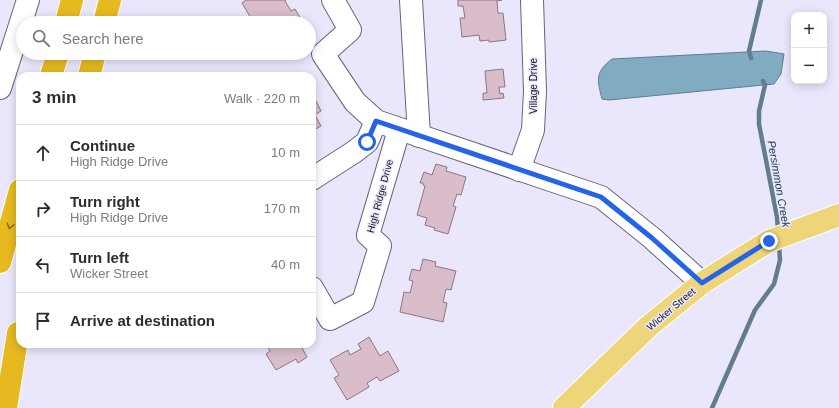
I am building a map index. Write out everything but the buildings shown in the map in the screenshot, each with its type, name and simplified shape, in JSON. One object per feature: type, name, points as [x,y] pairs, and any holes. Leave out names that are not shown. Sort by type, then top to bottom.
[{"type":"highway","points":[[68,16],[72,0]]},
{"type":"highway","points":[[106,16],[110,0]]},
{"type":"highway","points":[[53,72],[56,60]]},
{"type":"highway","points":[[90,72],[93,60]]},
{"type":"highway","points":[[0,262],[16,204]]},
{"type":"highway","points":[[0,396],[16,340]]},
{"type":"highway","points":[[6,408],[16,348]]},
{"type":"main road","name":"Wicker Street","points":[[564,408],[649,326],[702,283],[769,241],[839,214]]},
{"type":"street","points":[[23,16],[28,0]]},
{"type":"street","points":[[333,0],[350,30],[323,54],[355,102],[376,121],[601,197],[652,238],[702,283]]},
{"type":"street","points":[[411,0],[419,136]]},
{"type":"street","name":"Village Drive","points":[[519,170],[532,130],[535,91],[532,0]]},
{"type":"street","points":[[0,88],[16,38]]},
{"type":"street","points":[[316,176],[367,142],[376,121]]},
{"type":"street","name":"High Ridge Drive","points":[[316,295],[330,319],[363,302],[380,246],[368,235],[399,130]]},
{"type":"water","points":[[766,51],[784,54],[781,74],[774,84],[609,100],[602,99],[598,81],[600,72],[612,59]]},
{"type":"waterway","name":"Persimmon Creek","points":[[751,58],[749,51],[761,0]]},
{"type":"waterway","name":"Persimmon Creek","points":[[763,81],[765,85],[759,111],[759,124],[777,217],[778,231]]},
{"type":"waterway","name":"Persimmon Creek","points":[[712,408],[755,310],[774,284],[780,260],[779,244]]},
{"type":"route","points":[[367,142],[376,121],[601,197],[652,238],[702,283],[769,241]]}]
